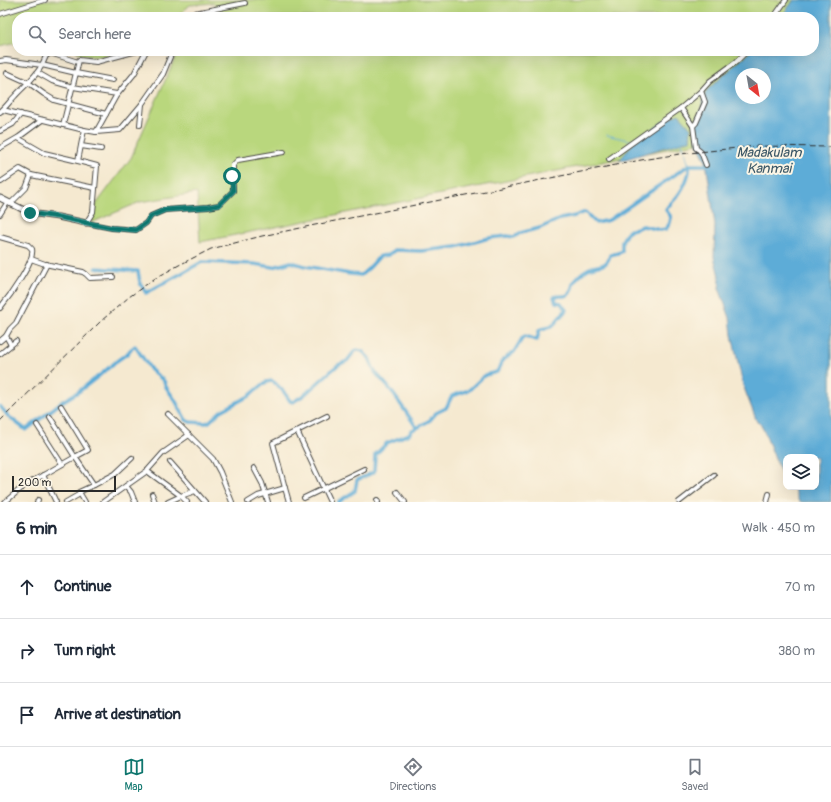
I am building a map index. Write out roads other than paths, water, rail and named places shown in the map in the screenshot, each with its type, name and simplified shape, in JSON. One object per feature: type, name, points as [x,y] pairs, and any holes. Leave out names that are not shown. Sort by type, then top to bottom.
[{"type":"street","points":[[0,14],[45,0]]},
{"type":"street","points":[[778,12],[786,0]]},
{"type":"street","points":[[200,12],[245,3]]},
{"type":"street","points":[[46,56],[38,73],[14,96],[2,111],[21,114],[96,132],[120,130],[142,104],[163,74],[170,56]]},
{"type":"street","points":[[57,56],[78,62],[79,60],[96,62],[118,56]]},
{"type":"street","points":[[96,132],[117,94],[134,74],[143,56]]},
{"type":"street","points":[[609,159],[681,108],[710,81],[742,56]]},
{"type":"street","points":[[0,62],[6,60],[42,65],[113,80]]},
{"type":"street","points":[[63,125],[78,62]]},
{"type":"street","points":[[7,73],[29,83],[54,100],[106,114]]},
{"type":"street","points":[[38,73],[52,82],[117,94]]},
{"type":"street","points":[[693,126],[696,123],[705,102],[701,91]]},
{"type":"street","points":[[140,125],[142,104]]},
{"type":"street","points":[[681,108],[693,126],[696,148],[701,152],[706,165]]},
{"type":"street","points":[[0,131],[13,124],[21,114]]},
{"type":"street","points":[[0,148],[18,138],[42,120]]},
{"type":"street","points":[[78,161],[84,130]]},
{"type":"street","points":[[18,138],[44,153],[97,166],[92,212],[86,223]]},
{"type":"street","points":[[81,146],[101,149]]},
{"type":"street","points":[[0,198],[9,204],[30,213],[112,228],[136,230],[146,223],[151,216],[165,210],[219,205],[233,191],[233,165],[238,160],[284,152]]},
{"type":"street","points":[[0,182],[20,169],[31,175],[95,188]]},
{"type":"street","points":[[0,214],[26,188],[31,175]]},
{"type":"street","points":[[0,237],[28,245],[32,249],[33,253],[13,290],[0,308]]},
{"type":"street","points":[[31,259],[83,272],[93,279],[113,277]]},
{"type":"street","points":[[0,341],[16,323],[47,264]]},
{"type":"street","points":[[6,336],[11,345]]},
{"type":"street","points":[[0,354],[16,340]]},
{"type":"street","points":[[4,502],[24,486],[88,450],[61,406]]},
{"type":"street","points":[[168,414],[213,459],[232,502]]},
{"type":"street","points":[[288,502],[273,443],[327,416]]},
{"type":"street","points":[[50,417],[94,484]]},
{"type":"street","points":[[37,425],[62,464]]},
{"type":"street","points":[[297,431],[330,502]]},
{"type":"street","points":[[103,502],[147,471],[163,453],[189,435]]},
{"type":"street","points":[[66,502],[80,494],[79,492],[115,474],[132,458]]},
{"type":"street","points":[[170,462],[205,502]]},
{"type":"street","points":[[254,468],[268,502]]},
{"type":"street","points":[[304,498],[364,469]]},
{"type":"street","points":[[147,471],[187,502]]},
{"type":"street","points":[[43,475],[56,502]]},
{"type":"street","points":[[679,502],[714,475]]},
{"type":"street","points":[[126,486],[131,492],[135,502]]},
{"type":"street","points":[[248,502],[258,496],[285,488]]},
{"type":"street","points":[[168,502],[195,491]]},
{"type":"street","points":[[397,492],[405,502]]},
{"type":"street","points":[[80,494],[85,502]]},
{"type":"street","points":[[152,494],[155,502]]},
{"type":"street","points":[[767,502],[769,494]]},
{"type":"water","name":"Madakulam Kanmai","points":[[794,0],[831,0],[831,502],[799,502],[794,490],[819,490],[819,454],[783,454],[783,478],[761,424],[757,422],[743,385],[732,335],[730,318],[719,288],[720,280],[714,257],[715,225],[706,161],[697,143],[696,125],[706,91],[745,56],[819,56],[819,12],[785,12]]},
{"type":"water","points":[[679,114],[691,128],[690,140],[619,161],[634,142],[668,118]]},
{"type":"waterway","points":[[607,135],[632,141]]},
{"type":"waterway","points":[[682,143],[689,165]]},
{"type":"waterway","points":[[96,268],[138,271],[140,283],[146,293],[202,262],[254,264],[273,267],[291,262],[305,266],[361,275],[380,256],[389,255],[395,250],[421,251],[456,247],[489,238],[507,236],[514,237],[520,233],[540,228],[560,219],[585,212],[596,223],[609,220],[689,165]]},
{"type":"waterway","points":[[0,406],[9,417],[26,430],[63,401],[78,392],[135,346],[151,370],[164,381],[166,387],[186,420],[190,422],[206,423],[221,411],[249,396],[266,382],[272,381],[275,383],[290,401],[293,402],[304,395],[338,365],[347,361],[357,350],[362,351],[369,358],[375,372],[390,389],[417,428],[430,420],[436,413],[446,408],[452,396],[469,390],[485,375],[497,372],[503,360],[514,352],[523,337],[525,336],[537,340],[541,329],[551,327],[566,310],[561,303],[556,302],[554,297],[569,294],[574,282],[582,273],[592,267],[606,263],[610,255],[622,251],[622,241],[628,231],[643,226],[660,230],[666,229],[670,223],[671,217],[666,210],[680,193],[685,184],[689,165],[708,165]]},
{"type":"waterway","points":[[338,502],[355,491],[357,480],[374,472],[375,455],[387,443],[409,434],[412,430],[417,428]]},
{"type":"railway","points":[[0,421],[101,321],[129,297],[154,279],[211,249],[315,225],[641,160],[680,154],[756,146],[831,147]]}]
